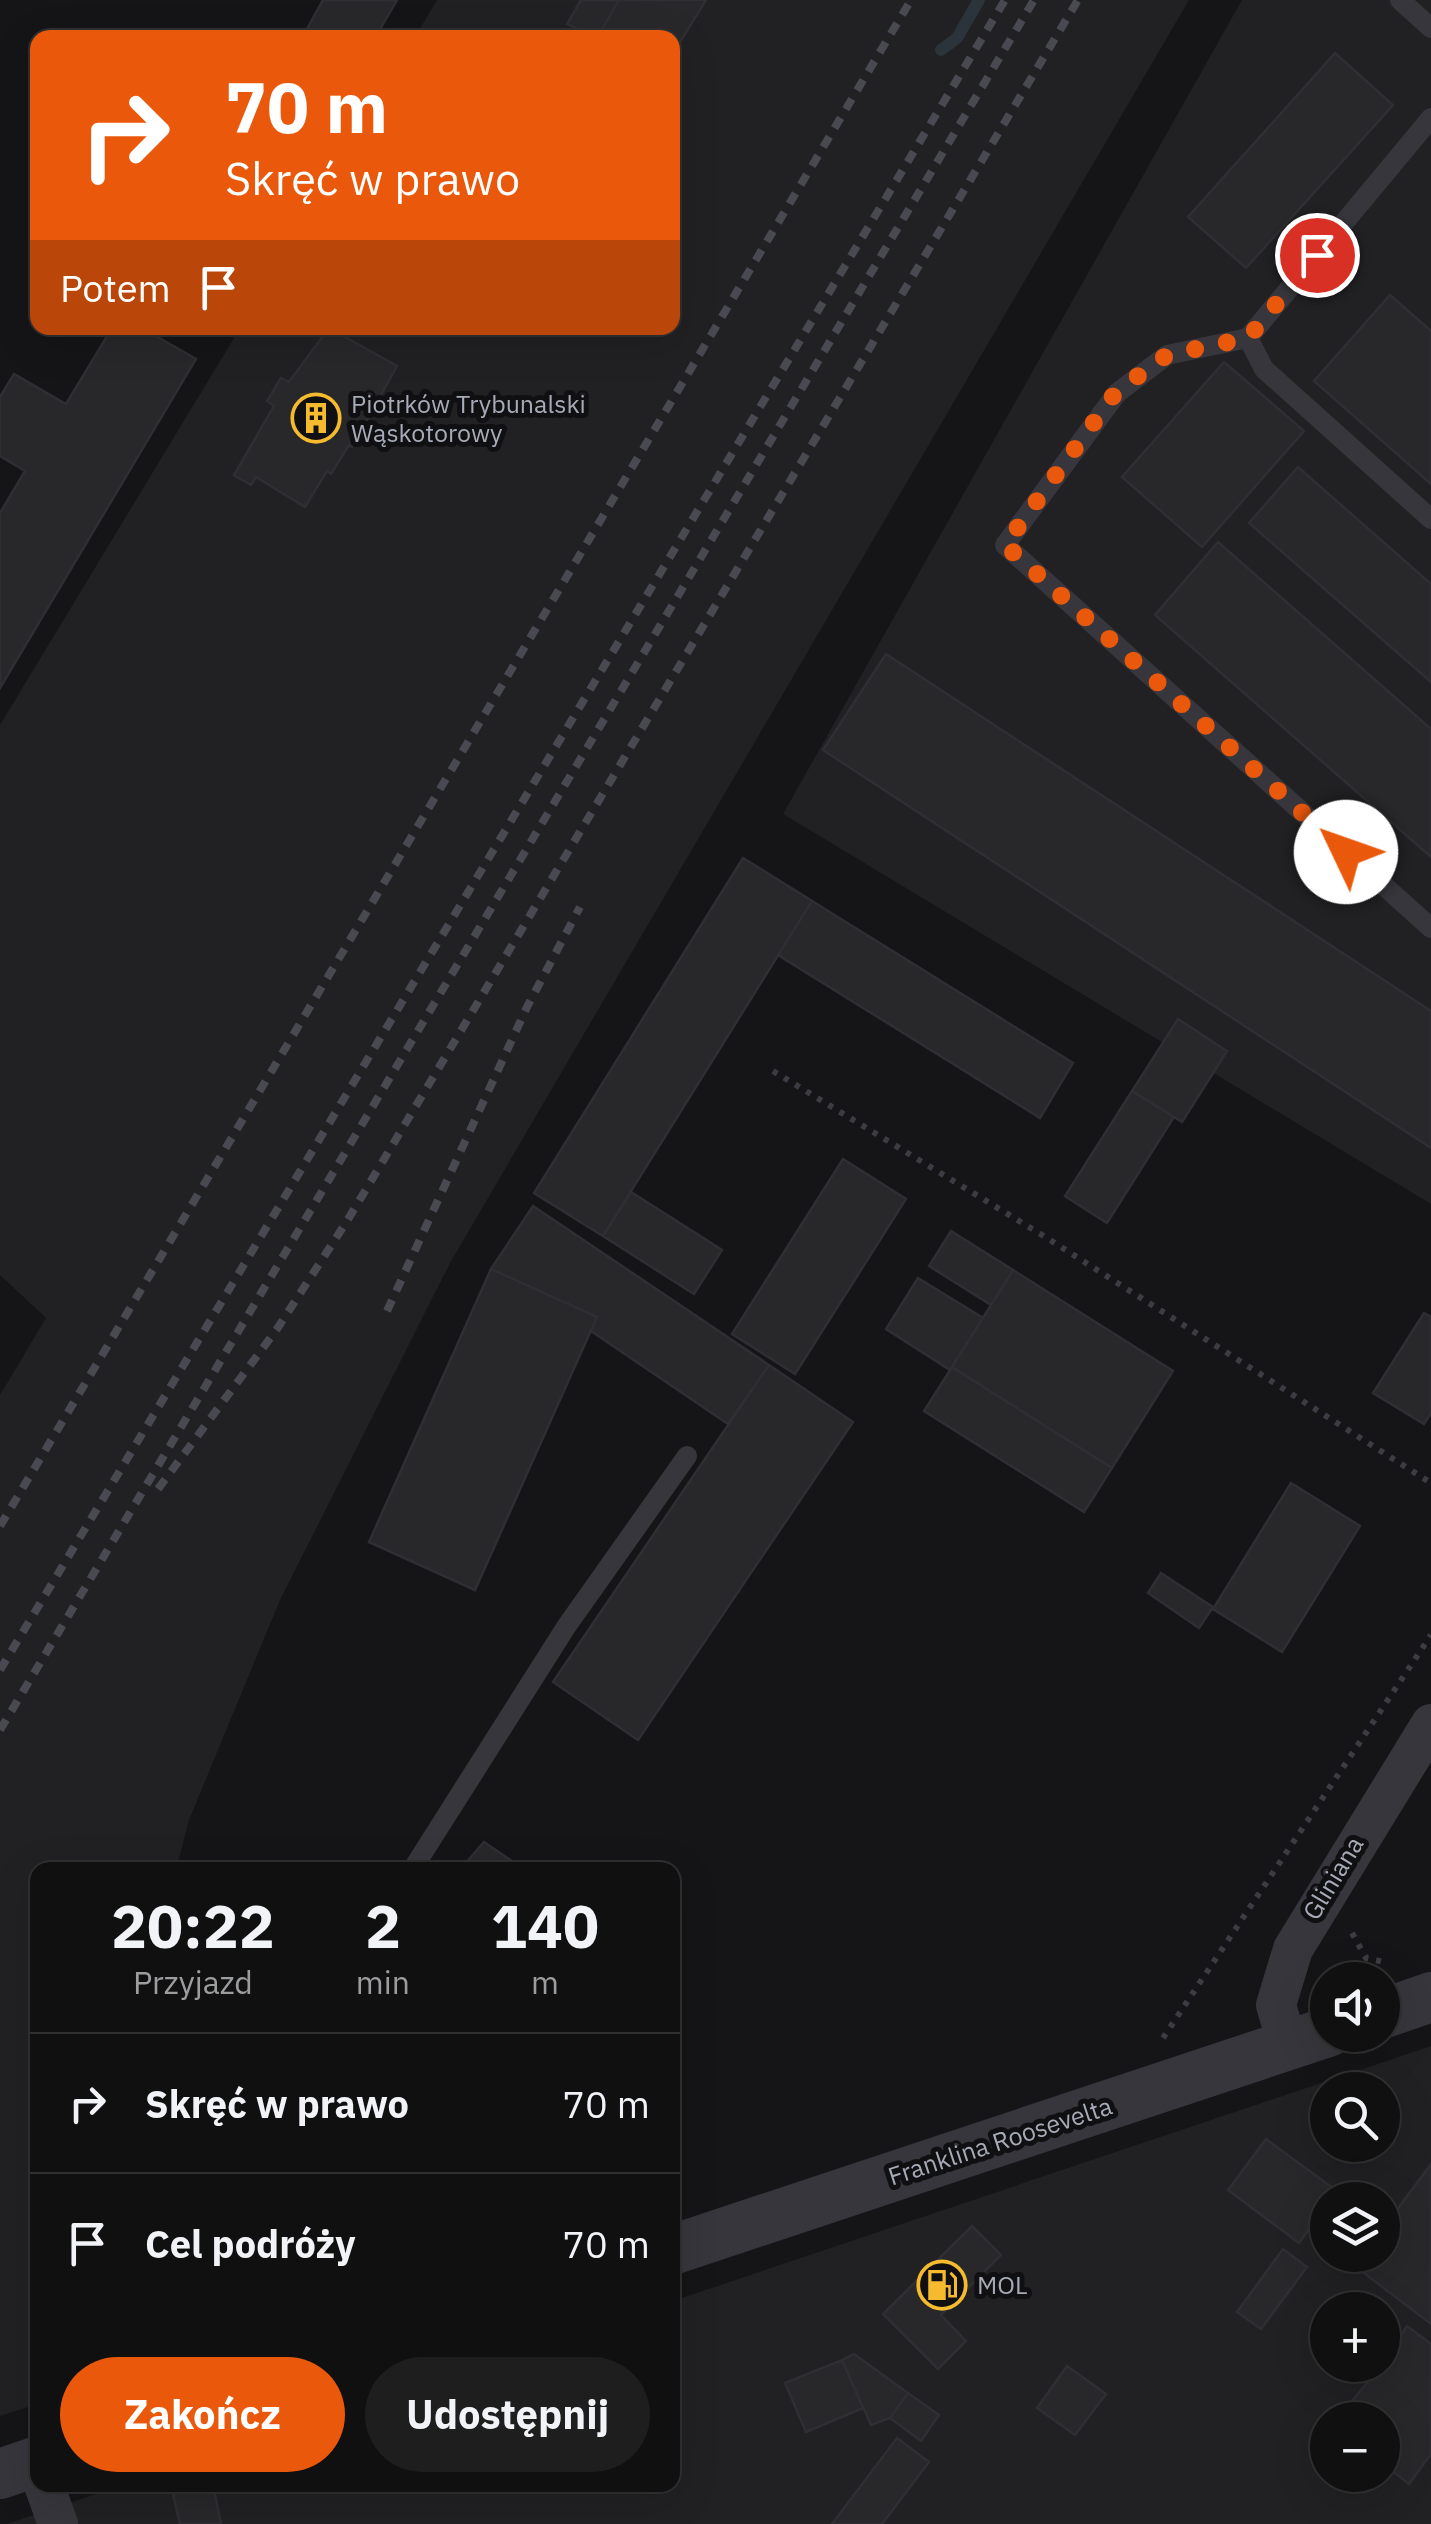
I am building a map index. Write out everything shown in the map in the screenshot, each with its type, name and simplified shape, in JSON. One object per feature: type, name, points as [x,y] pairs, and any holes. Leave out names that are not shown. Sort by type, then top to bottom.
[{"type":"street","name":"Gliniana","points":[[1308,2039],[1276,2005],[1292,1948],[1431,1724]]},
{"type":"street","points":[[1400,2008],[1431,1998]]},
{"type":"street","name":"Franklina Roosevelta","points":[[680,2247],[1308,2039]]},
{"type":"street","points":[[42,2492],[58,2524]]},
{"type":"lane","points":[[1400,0],[1431,28]]},
{"type":"lane","points":[[1431,118],[1248,338],[1167,355],[1116,392],[1005,545],[1431,928]]},
{"type":"lane","points":[[1248,338],[1264,368],[1431,519]]},
{"type":"lane","points":[[417,1862],[566,1626],[687,1456]]},
{"type":"path","points":[[773,1072],[1047,1238],[1431,1483]]},
{"type":"path","points":[[1159,2042],[1431,1635]]},
{"type":"path","points":[[1352,1916],[1351,1931],[1366,1958],[1380,1962],[1396,1960]]},
{"type":"shaded area","points":[[437,0],[1189,0],[450,1263],[280,1600],[189,1820],[178,1862],[30,1862],[30,2406],[0,2416],[0,1395],[46,1318],[0,1275],[0,725],[236,335],[680,335],[680,30],[419,30]]},
{"type":"shaded area","points":[[1242,0],[1431,0],[1431,1204],[783,814]]},
{"type":"shaded area","points":[[1431,2046],[1431,2524],[7,2524],[102,2492],[680,2492],[680,2299],[1310,2087],[1310,2162],[1400,2162],[1400,2072],[1354,2072]]},
{"type":"building","points":[[323,0],[397,0],[380,30],[306,30]]},
{"type":"building","points":[[581,0],[619,0],[602,30],[580,30],[567,24]]},
{"type":"building","points":[[619,0],[706,0],[680,42],[680,30],[602,30]]},
{"type":"building","points":[[1335,53],[1393,105],[1246,268],[1188,217]]},
{"type":"building","points":[[1390,295],[1431,331],[1431,484],[1314,381]]},
{"type":"building","points":[[108,335],[154,335],[196,359],[0,688],[0,513],[25,471],[0,456],[0,397],[14,374],[66,404]]},
{"type":"building","name":"Piotrków Trybunalski Wąskotorowy","points":[[324,335],[342,335],[397,366],[352,447],[349,445],[331,474],[327,471],[305,507],[256,477],[251,485],[234,475],[274,406],[267,401],[281,378],[289,382]]},
{"type":"building","points":[[1224,362],[1304,431],[1202,547],[1122,477]]},
{"type":"building","points":[[1298,467],[1431,584],[1431,682],[1249,523]]},
{"type":"building","points":[[1218,542],[1431,729],[1431,857],[1155,615]]},
{"type":"building","points":[[886,654],[1431,1011],[1431,1148],[823,750]]},
{"type":"building","points":[[743,858],[812,901],[603,1236],[534,1193]]},
{"type":"building","points":[[812,901],[1073,1063],[1040,1118],[778,955]]},
{"type":"building","points":[[1178,1019],[1227,1051],[1182,1122],[1132,1091]]},
{"type":"building","points":[[1132,1091],[1174,1117],[1107,1223],[1065,1196]]},
{"type":"building","points":[[843,1159],[906,1199],[795,1374],[732,1334]]},
{"type":"building","points":[[631,1192],[722,1250],[694,1294],[603,1236]]},
{"type":"building","points":[[533,1206],[769,1365],[728,1424],[591,1331],[597,1317],[491,1269]]},
{"type":"building","points":[[951,1231],[1013,1270],[991,1305],[929,1266]]},
{"type":"building","points":[[491,1269],[597,1317],[475,1590],[369,1542]]},
{"type":"building","points":[[1013,1270],[1173,1371],[1112,1468],[952,1367]]},
{"type":"building","points":[[918,1278],[983,1318],[950,1370],[886,1329]]},
{"type":"building","points":[[1424,1313],[1431,1317],[1431,1413],[1424,1424],[1373,1393]]},
{"type":"building","points":[[769,1365],[853,1422],[638,1740],[553,1682]]},
{"type":"building","points":[[952,1367],[1112,1468],[1084,1512],[924,1411]]},
{"type":"building","points":[[1291,1483],[1360,1526],[1282,1652],[1213,1609]]},
{"type":"building","points":[[1161,1573],[1213,1607],[1199,1628],[1148,1593]]},
{"type":"building","points":[[484,1842],[512,1861],[511,1862],[467,1862]]},
{"type":"building","points":[[1266,2139],[1325,2182],[1310,2182],[1310,2228],[1299,2243],[1228,2190]]},
{"type":"building","points":[[1431,2164],[1431,2324],[1400,2300],[1400,2292],[1389,2292],[1363,2272],[1400,2272],[1400,2206]]},
{"type":"building","name":"MOL","points":[[972,2226],[1001,2255],[941,2315],[966,2341],[938,2369],[883,2314]]},
{"type":"building","points":[[1283,2249],[1307,2267],[1261,2329],[1237,2312]]},
{"type":"building","points":[[1407,2326],[1431,2344],[1431,2454],[1409,2484],[1400,2477],[1400,2402],[1351,2402],[1368,2382],[1400,2382],[1400,2337]]},
{"type":"building","points":[[854,2354],[908,2393],[890,2418],[871,2425],[842,2360]]},
{"type":"building","points":[[842,2360],[863,2408],[806,2432],[785,2383]]},
{"type":"building","points":[[1067,2366],[1106,2394],[1075,2435],[1037,2408]]},
{"type":"building","points":[[908,2393],[939,2415],[921,2441],[890,2418]]},
{"type":"building","points":[[897,2438],[929,2462],[882,2524],[832,2524]]},
{"type":"building","points":[[214,2492],[221,2524],[180,2524],[173,2494]]},
{"type":"waterway","points":[[941,50],[957,38],[979,0]]},
{"type":"railway","points":[[0,1526],[911,0]]},
{"type":"railway","points":[[0,1670],[1005,0]]},
{"type":"railway","points":[[0,1730],[1034,0]]},
{"type":"railway","points":[[158,1489],[277,1329],[347,1221],[1078,0]]},
{"type":"railway","points":[[387,1311],[527,1007],[580,907]]},
{"type":"place","name":"Piotrków Trybunalski Wąskotorowy","points":[[316,418]]},
{"type":"place","name":"MOL","points":[[942,2285]]},
{"type":"route","points":[[1317,255],[1248,338],[1167,355],[1116,392],[1005,545],[1346,852]]}]
